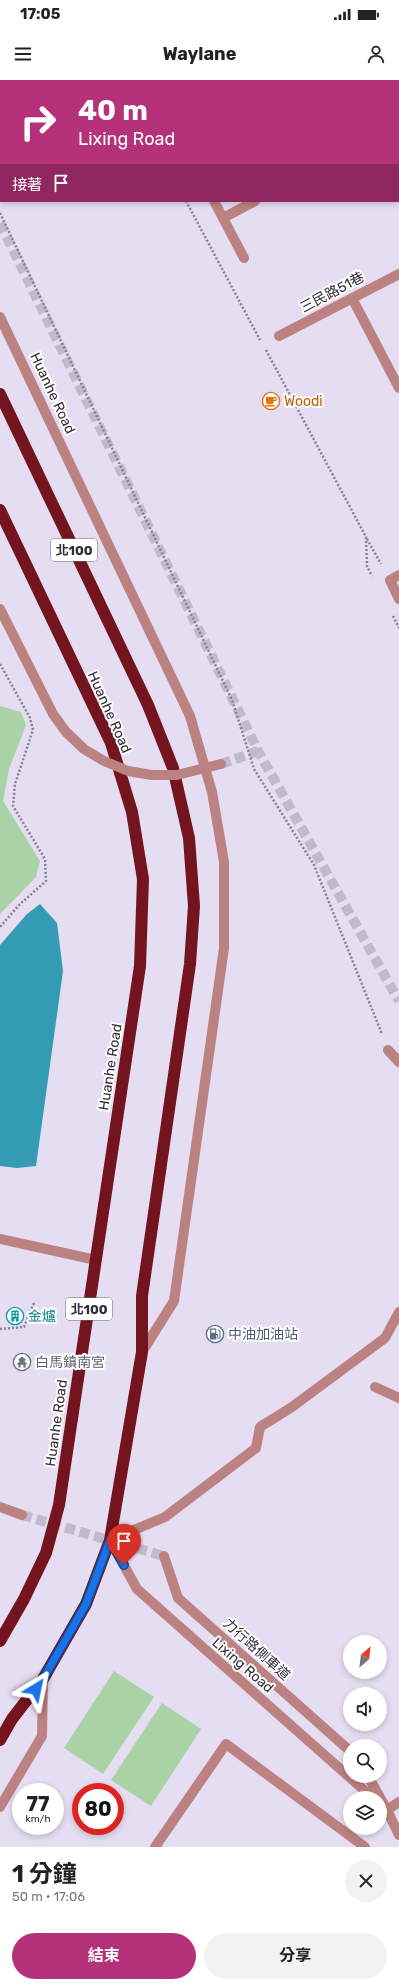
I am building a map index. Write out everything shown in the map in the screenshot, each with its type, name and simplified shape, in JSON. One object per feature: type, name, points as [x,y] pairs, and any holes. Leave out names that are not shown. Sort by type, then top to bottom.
[{"type":"highway","name":"Huanhe Road","points":[[0,394],[148,705],[173,768],[189,838],[194,906],[190,964],[142,1296],[142,1352],[110,1540],[86,1604],[43,1679],[12,1719],[0,1740]]},
{"type":"highway","name":"Huanhe Road","points":[[0,510],[111,743],[132,812],[143,879],[140,966],[59,1505],[46,1553],[24,1599],[0,1641]]},
{"type":"street","points":[[215,202],[244,258]]},
{"type":"street","points":[[223,218],[253,202]]},
{"type":"street","name":"三民路51巷","points":[[279,336],[399,274]]},
{"type":"street","points":[[352,298],[399,388]]},
{"type":"street","name":"Huanhe Road","points":[[0,317],[190,716],[212,792],[224,862],[224,948],[174,1300],[142,1352]]},
{"type":"street","points":[[399,575],[390,580],[399,599]]},
{"type":"street","points":[[0,608],[53,714],[66,732],[84,749],[104,761],[128,771],[152,775],[177,775],[221,764]]},
{"type":"street","points":[[388,1050],[399,1062]]},
{"type":"street","points":[[0,1239],[96,1260]]},
{"type":"street","points":[[110,1540],[165,1518],[256,1448],[260,1427],[292,1407],[385,1338],[399,1312]]},
{"type":"street","points":[[374,1387],[399,1398]]},
{"type":"street","points":[[0,1507],[22,1515]]},
{"type":"street","name":"Lixing Road","points":[[110,1540],[137,1589],[365,1791]]},
{"type":"street","name":"力行路側車道","points":[[164,1556],[178,1598],[343,1745]]},
{"type":"street","name":"Huanhe Road","points":[[0,1808],[42,1736],[43,1679]]},
{"type":"street","points":[[155,1847],[226,1744],[365,1847]]},
{"type":"street","points":[[387,1806],[399,1802]]},
{"type":"street","points":[[387,1814],[399,1835]]},
{"type":"path","points":[[187,202],[261,341]]},
{"type":"path","points":[[0,213],[232,700],[254,769],[314,865],[388,1050]]},
{"type":"path","points":[[265,348],[366,538],[390,580]]},
{"type":"path","points":[[366,538],[367,566],[374,580]]},
{"type":"path","points":[[392,614],[399,628]]},
{"type":"path","points":[[0,664],[30,718],[33,730],[15,784],[13,806],[45,859],[46,881],[19,905],[0,927]]},
{"type":"path","points":[[0,1329],[24,1327],[34,1303]]},
{"type":"green space","points":[[0,706],[21,712],[26,725],[9,769],[3,801],[40,861],[36,877],[0,914]]},
{"type":"green space","points":[[114,1671],[154,1697],[103,1774],[64,1748]]},
{"type":"green space","points":[[162,1703],[201,1729],[151,1806],[124,1788],[124,1783],[116,1783],[111,1780]]},
{"type":"water","points":[[40,904],[57,923],[63,971],[36,1166],[17,1168],[0,1166],[0,945],[27,914]]},
{"type":"tunnel","points":[[0,223],[258,751],[399,1001]]},
{"type":"tunnel","points":[[221,764],[258,751]]},
{"type":"tunnel","points":[[22,1515],[164,1556]]},
{"type":"place","name":"Woodi","points":[[271,401]]},
{"type":"place","name":"金爐","points":[[15,1316]]},
{"type":"place","name":"中油加油站","points":[[215,1334]]},
{"type":"place","name":"白馬鎮南宮","points":[[22,1362]]},
{"type":"route","points":[[36,1689],[86,1604],[110,1540],[124,1565]]}]
